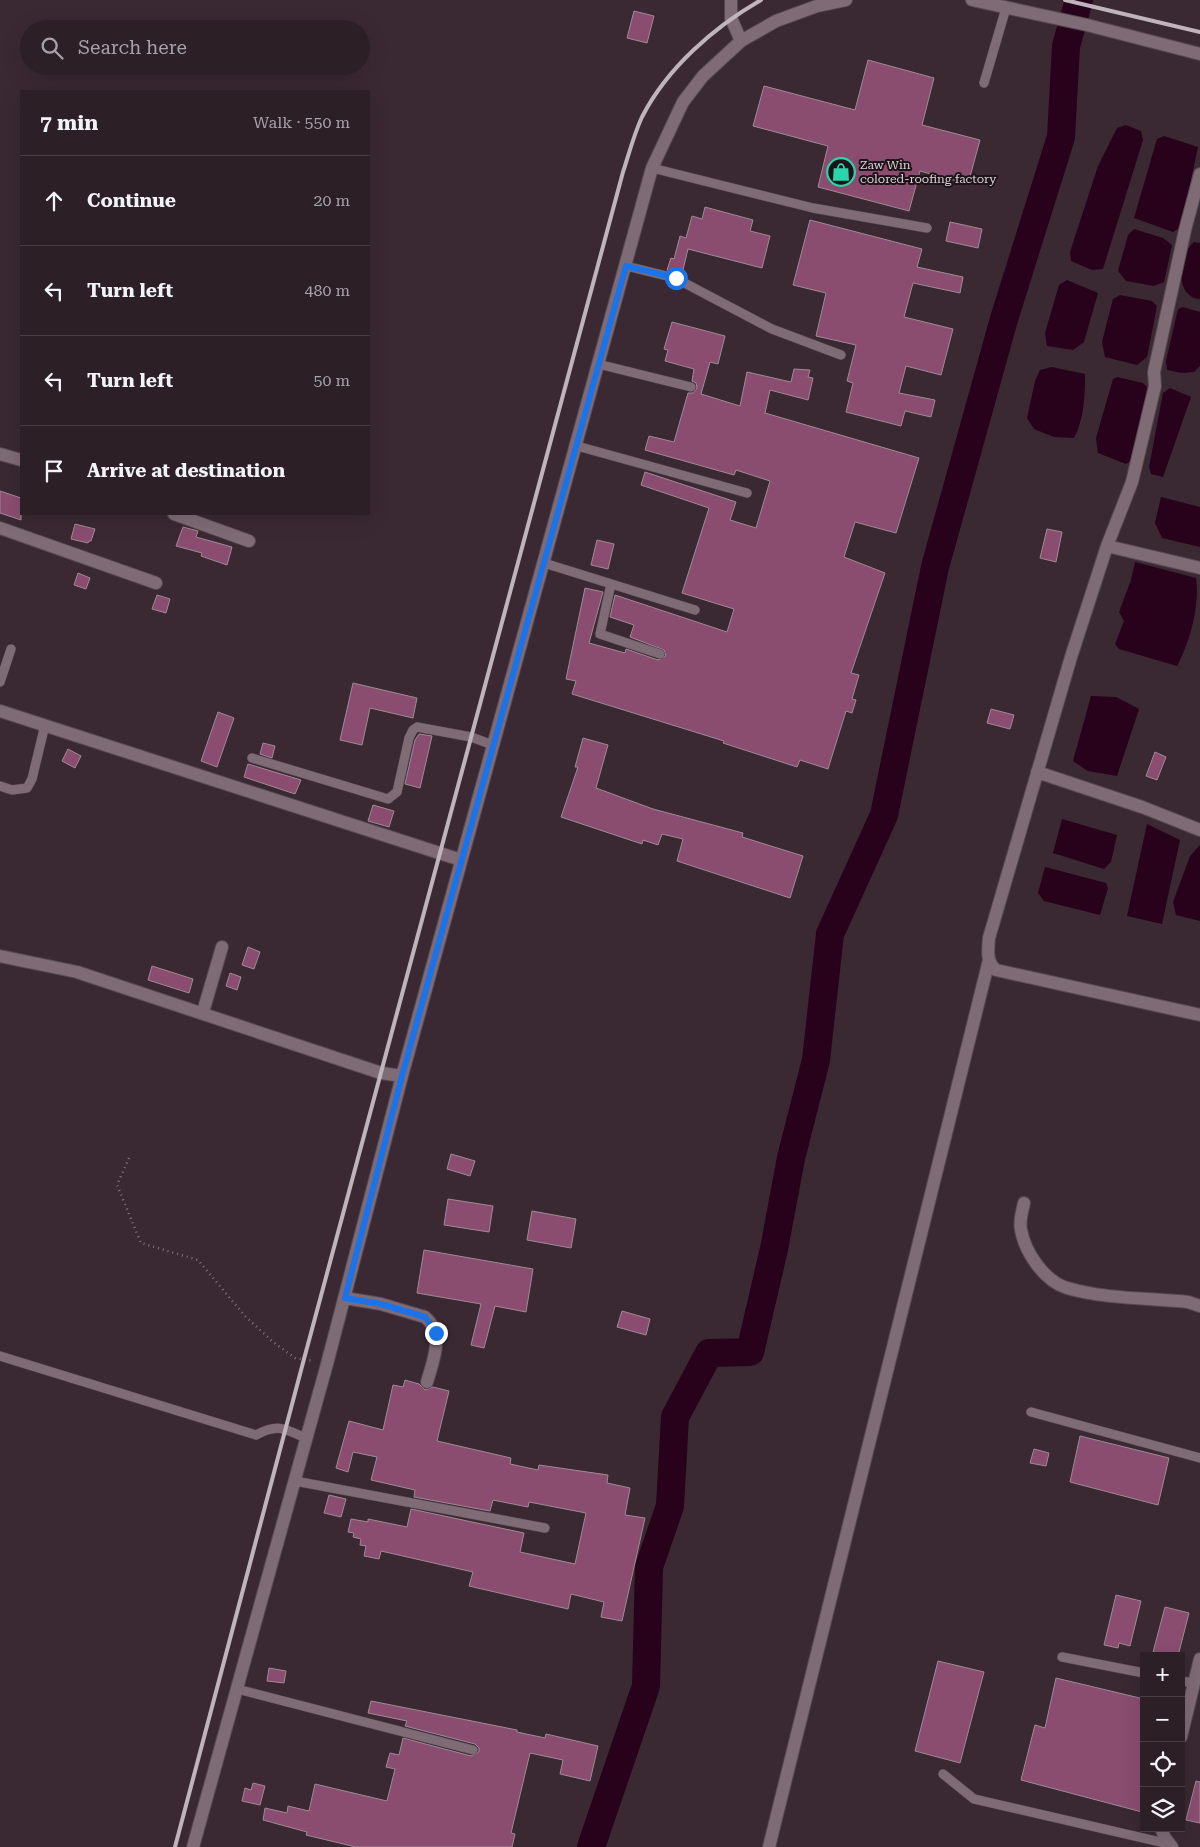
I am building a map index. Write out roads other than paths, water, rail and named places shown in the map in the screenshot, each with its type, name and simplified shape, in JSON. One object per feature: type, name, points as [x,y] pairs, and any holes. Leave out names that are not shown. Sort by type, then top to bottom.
[{"type":"street","points":[[732,0],[730,18],[741,41]]},
{"type":"street","points":[[193,1847],[327,1364],[402,1076],[652,168],[683,102],[703,76],[741,41],[776,20],[817,6],[846,0]]},
{"type":"street","points":[[972,0],[1087,25],[1200,54]]},
{"type":"street","points":[[768,1847],[989,960],[989,938],[1037,772],[1107,546],[1132,482],[1155,386],[1154,372],[1185,230],[1200,174]]},
{"type":"street","points":[[0,454],[20,460]]},
{"type":"street","points":[[177,515],[249,541]]},
{"type":"street","points":[[0,528],[156,583]]},
{"type":"street","points":[[1107,546],[1200,568]]},
{"type":"street","points":[[0,711],[461,860]]},
{"type":"street","points":[[1037,772],[1142,807],[1200,830]]},
{"type":"street","points":[[202,1012],[222,947]]},
{"type":"street","points":[[0,956],[77,972],[381,1073],[402,1076]]},
{"type":"street","points":[[989,960],[996,970],[1200,1015]]},
{"type":"street","points":[[1024,1203],[1020,1223],[1024,1239],[1035,1262],[1054,1282],[1065,1288],[1103,1294],[1188,1302],[1200,1306]]},
{"type":"street","points":[[345,1298],[381,1304],[425,1317],[429,1321],[436,1333],[436,1343],[427,1382]]},
{"type":"street","points":[[1185,1720],[1200,1659]]},
{"type":"street","points":[[1163,1832],[1171,1845]]},
{"type":"lane","points":[[984,83],[1006,8]]},
{"type":"lane","points":[[652,168],[813,208],[927,228]]},
{"type":"lane","points":[[626,266],[676,278],[772,328],[841,355]]},
{"type":"lane","points":[[598,364],[691,387]]},
{"type":"lane","points":[[577,446],[747,493]]},
{"type":"lane","points":[[544,564],[695,610]]},
{"type":"lane","points":[[611,584],[600,634],[660,654]]},
{"type":"lane","points":[[0,682],[11,649]]},
{"type":"lane","points":[[0,786],[12,790],[28,788],[46,725]]},
{"type":"lane","points":[[252,758],[388,799],[397,792],[409,738],[417,727],[471,737],[493,745]]},
{"type":"lane","points":[[0,1356],[256,1435],[271,1427],[306,1438]]},
{"type":"lane","points":[[1031,1412],[1200,1458]]},
{"type":"lane","points":[[295,1480],[545,1528]]},
{"type":"lane","points":[[1062,1657],[1140,1672]]},
{"type":"lane","points":[[1185,1682],[1194,1683]]},
{"type":"lane","points":[[237,1689],[473,1750]]},
{"type":"lane","points":[[943,1774],[974,1799],[1171,1845]]},
{"type":"waterway","points":[[591,1847],[646,1686],[649,1567],[670,1506],[675,1417],[709,1353],[750,1352],[774,1249],[791,1158],[816,1060],[830,934],[884,815],[935,567],[1004,319],[1061,137],[1066,46],[1079,0]]},
{"type":"railway","points":[[175,1847],[304,1359],[623,172],[636,130],[652,99],[693,50],[726,23],[761,0]]},
{"type":"railway","points":[[1065,0],[1200,32]]},
{"type":"place","name":"Zaw Win colored-roofing factory","points":[[841,172]]}]
